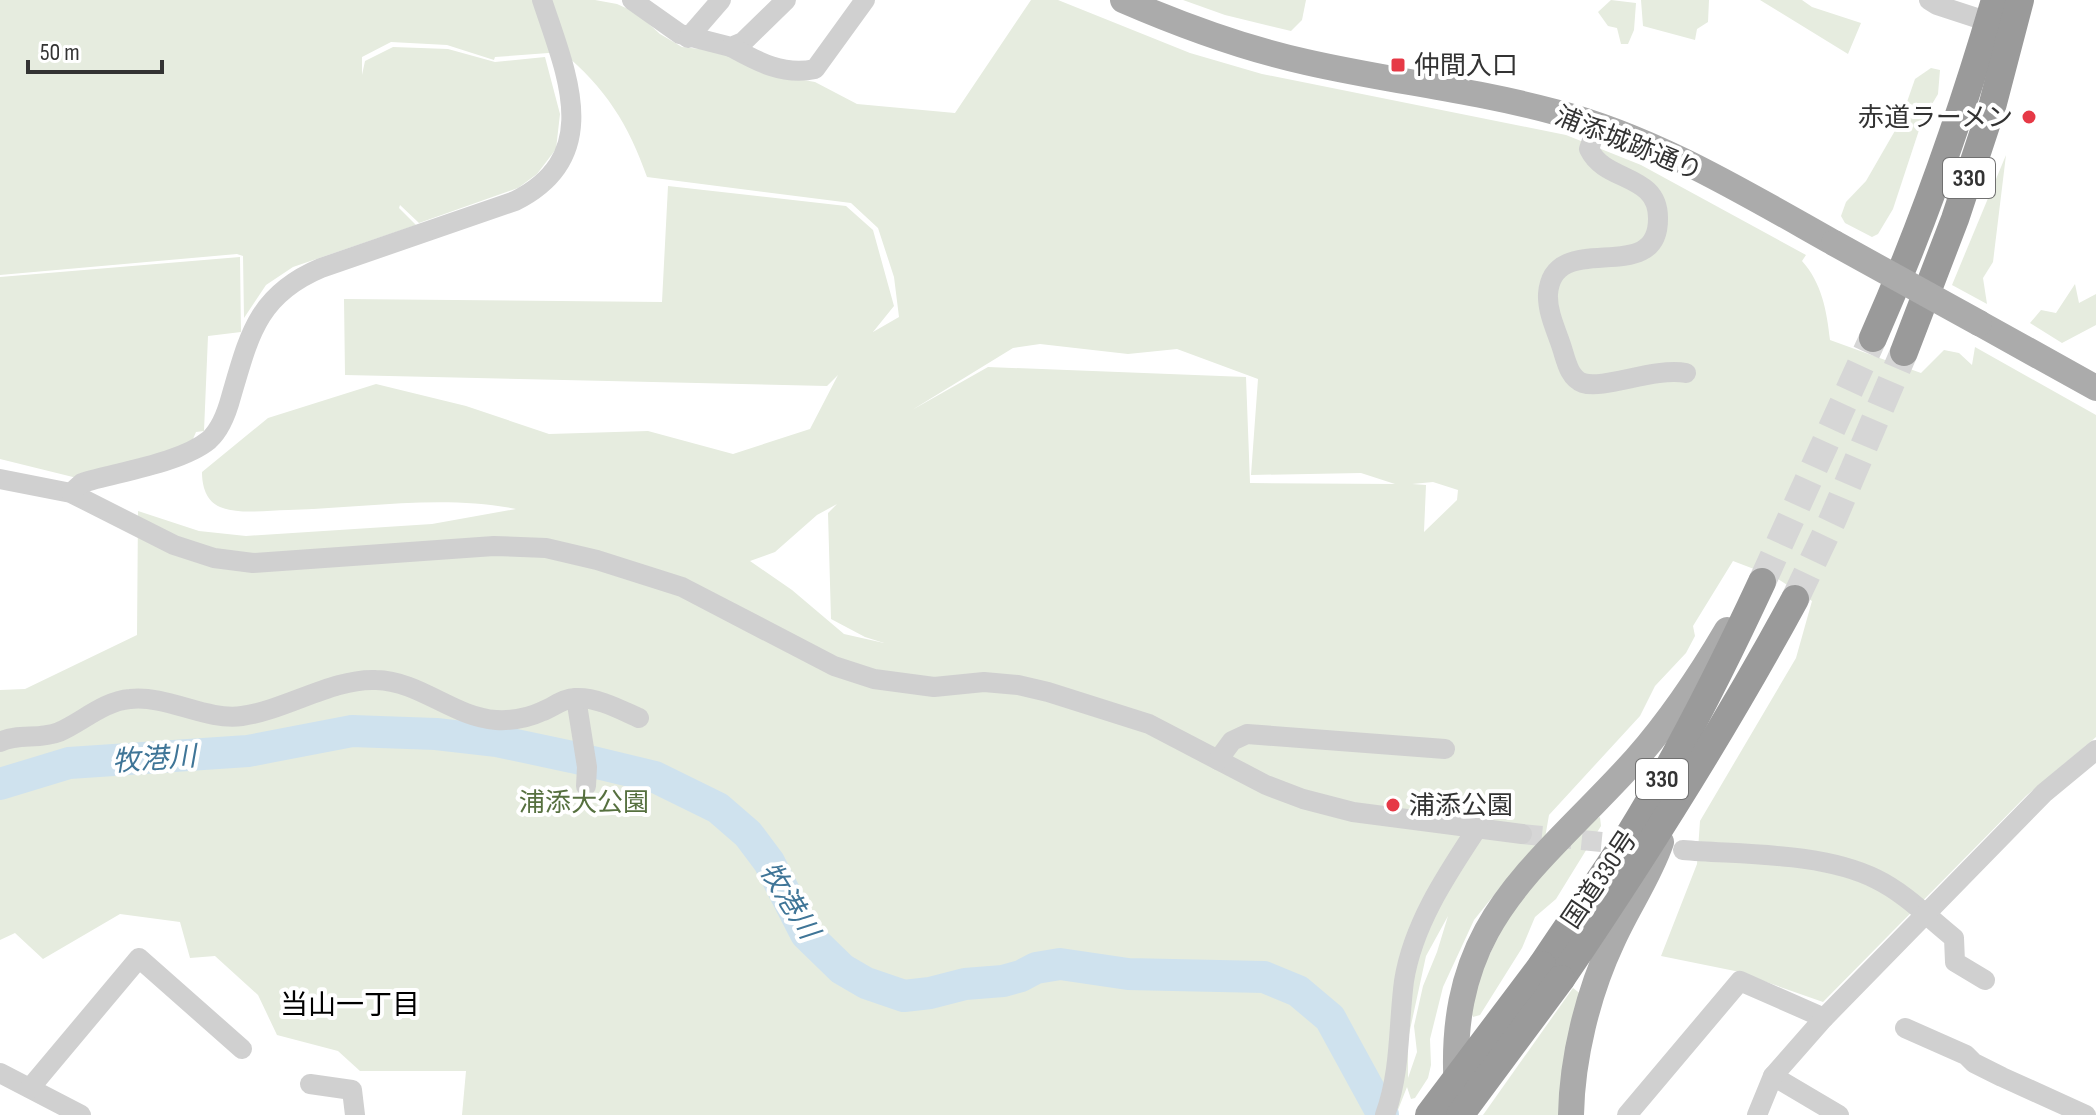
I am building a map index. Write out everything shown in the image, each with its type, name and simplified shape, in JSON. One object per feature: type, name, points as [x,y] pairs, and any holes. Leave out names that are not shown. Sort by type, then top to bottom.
[{"type":"highway","name":"330","points":[[1904,352],[1955,219],[1992,107],[2020,0]]},
{"type":"highway","name":"330","points":[[1873,338],[1931,201],[1992,11]]},
{"type":"highway","name":"国道330号","points":[[1460,1115],[1551,972],[1663,777],[1708,694],[1762,582]]},
{"type":"highway","name":"国道330号","points":[[1429,1115],[1551,972],[1671,812],[1746,689],[1795,599]]},
{"type":"main road","name":"浦添城跡通り","points":[[1123,0],[1186,26],[1270,53],[1331,68],[1533,107],[1597,126],[1677,158],[2096,388]]},
{"type":"main road","points":[[1460,1115],[1456,1066],[1459,1008],[1471,965],[1492,920],[1524,876],[1660,730],[1762,582]]},
{"type":"main road","points":[[1571,1115],[1575,1072],[1598,975],[1611,942],[1655,860],[1671,812]]},
{"type":"street","points":[[71,493],[82,483],[172,458],[209,439],[224,417],[257,321],[273,298],[294,280],[515,201],[542,185],[563,159],[573,121],[572,101],[542,0]]},
{"type":"street","points":[[634,0],[688,38],[731,47],[765,67],[805,71],[815,69],[865,0]]},
{"type":"street","points":[[688,38],[721,0]]},
{"type":"street","points":[[731,47],[743,42],[786,0]]},
{"type":"street","points":[[1929,0],[1937,5],[1992,11]]},
{"type":"street","points":[[1597,126],[1589,149],[1596,162],[1646,189],[1656,203],[1658,226],[1651,242],[1634,255],[1575,260],[1556,273],[1548,294],[1549,306],[1567,365],[1578,380],[1593,385],[1660,371],[1686,373]]},
{"type":"street","points":[[0,479],[71,493],[174,545],[214,558],[253,563],[494,546],[546,548],[682,587],[834,666],[874,679],[934,687],[984,682],[1048,692],[1149,724],[1266,785],[1303,799],[1353,812],[1522,834]]},
{"type":"street","points":[[0,742],[11,737],[28,738],[57,732],[114,702],[130,698],[156,701],[223,718],[246,716],[335,687],[375,680],[407,686],[467,714],[494,720],[522,719],[559,702],[593,701],[639,718]]},
{"type":"street","points":[[577,703],[586,776]]},
{"type":"street","points":[[1218,760],[1232,741],[1247,734],[1445,749]]},
{"type":"street","points":[[1757,1115],[1773,1076],[1824,1018],[2044,793],[2096,750]]},
{"type":"street","points":[[1385,1115],[1393,1093],[1399,1059],[1404,980],[1416,938],[1450,869],[1478,827]]},
{"type":"street","points":[[1683,850],[1837,865],[1878,880],[1898,892],[1954,938],[1955,962],[1985,980]]},
{"type":"street","points":[[30,1088],[139,958],[242,1049]]},
{"type":"street","points":[[1627,1115],[1740,981],[1824,1018]]},
{"type":"street","points":[[1905,1028],[2086,1115]]},
{"type":"street","points":[[0,1073],[81,1115]]},
{"type":"street","points":[[1773,1076],[1839,1115]]},
{"type":"street","points":[[310,1084],[352,1090],[355,1115]]},
{"type":"green space","name":"浦添大公園","points":[[0,0],[595,0],[617,4],[637,13],[660,34],[682,47],[718,51],[759,72],[815,82],[857,104],[955,113],[1031,0],[1058,0],[1190,53],[1262,74],[1566,135],[1641,165],[1806,255],[1802,261],[1819,288],[1830,340],[1921,373],[1944,350],[1959,353],[1972,365],[1975,347],[2096,415],[2096,737],[2026,796],[1823,1002],[1735,971],[1661,956],[1697,864],[1700,821],[1796,658],[1812,601],[1775,577],[1733,561],[1693,626],[1695,636],[1686,653],[1655,686],[1640,716],[1549,815],[1545,838],[1523,859],[1474,920],[1443,987],[1430,1039],[1428,1078],[1415,1098],[1411,1099],[1407,1087],[1396,1115],[462,1115],[466,1071],[360,1071],[338,1051],[277,1035],[258,995],[215,956],[190,958],[180,922],[120,914],[43,959],[15,933],[0,940],[0,690],[25,689],[137,635],[138,511],[199,531],[246,536],[432,524],[516,509],[431,502],[245,511],[220,507],[211,501],[206,492],[202,472],[268,418],[376,384],[466,406],[549,434],[648,431],[733,454],[810,429],[838,375],[827,386],[345,375],[344,299],[662,302],[668,186],[846,206],[873,230],[894,306],[873,332],[899,317],[894,277],[878,228],[851,203],[647,177],[632,140],[614,108],[591,79],[562,52],[495,57],[494,60],[447,45],[391,42],[362,57],[362,75],[365,61],[393,47],[448,49],[495,62],[545,57],[560,114],[556,149],[537,174],[518,188],[419,223],[400,205],[399,208],[416,225],[293,267],[266,285],[244,318],[243,256],[237,254],[0,275]],"holes":[[[1040,344],[1128,354],[1177,349],[1258,379],[1251,475],[1361,473],[1395,484],[1250,483],[1246,377],[988,367],[912,410],[1013,348]],[[1433,482],[1458,490],[1457,500],[1424,532],[1426,485],[1412,484]],[[837,504],[828,513],[831,619],[884,643],[844,634],[792,590],[750,561],[775,552],[817,515]],[[1448,916],[1423,986],[1414,1026],[1417,1052],[1408,1078],[1408,1039],[1426,956]]]},
{"type":"green space","points":[[1183,0],[1306,0],[1302,20],[1291,31],[1225,15]]},
{"type":"green space","points":[[1611,0],[1636,3],[1634,30],[1628,44],[1621,44],[1617,28],[1608,26],[1598,12]]},
{"type":"green space","points":[[1641,0],[1709,0],[1708,22],[1697,29],[1695,40],[1643,26]]},
{"type":"green space","points":[[1760,0],[1802,0],[1812,7],[1861,23],[1848,54]]},
{"type":"green space","points":[[1931,68],[1940,70],[1938,94],[1922,121],[1893,209],[1878,234],[1872,237],[1845,223],[1841,216],[1846,202],[1866,181],[1900,122],[1915,79]]},
{"type":"green space","points":[[2006,155],[1993,262],[1983,278],[1987,304],[1952,285]]},
{"type":"green space","points":[[240,257],[241,332],[208,336],[204,431],[196,432],[193,439],[176,452],[81,479],[0,459],[0,277]]},
{"type":"green space","points":[[2075,284],[2079,303],[2096,294],[2096,325],[2062,343],[2030,323],[2041,310],[2056,313]]},
{"type":"green space","points":[[1600,817],[1601,826],[1556,899],[1535,917],[1522,948],[1480,1015],[1473,1017],[1471,1012],[1476,983],[1506,920],[1551,863]]},
{"type":"green space","points":[[1573,988],[1582,995],[1563,1115],[1483,1115]]},
{"type":"waterway","name":"牧港川","points":[[0,784],[69,763],[248,751],[352,731],[436,734],[497,741],[572,757],[655,777],[718,808],[748,834],[769,862],[806,934],[842,969],[866,983],[904,996],[965,984],[1003,981],[1036,968],[1060,964],[1128,974],[1264,977],[1298,991],[1330,1018],[1383,1115]]},
{"type":"tunnel","points":[[1762,582],[1873,338]]},
{"type":"tunnel","points":[[1795,599],[1904,352]]},
{"type":"tunnel","points":[[1522,834],[1631,845]]},
{"type":"place","name":"仲間入口","points":[[1398,65]]},
{"type":"place","name":"赤道ラーメン","points":[[2029,117]]},
{"type":"place","name":"浦添公園","points":[[1393,805]]},
{"type":"district","name":"当山一丁目","points":[[350,1004]]}]
